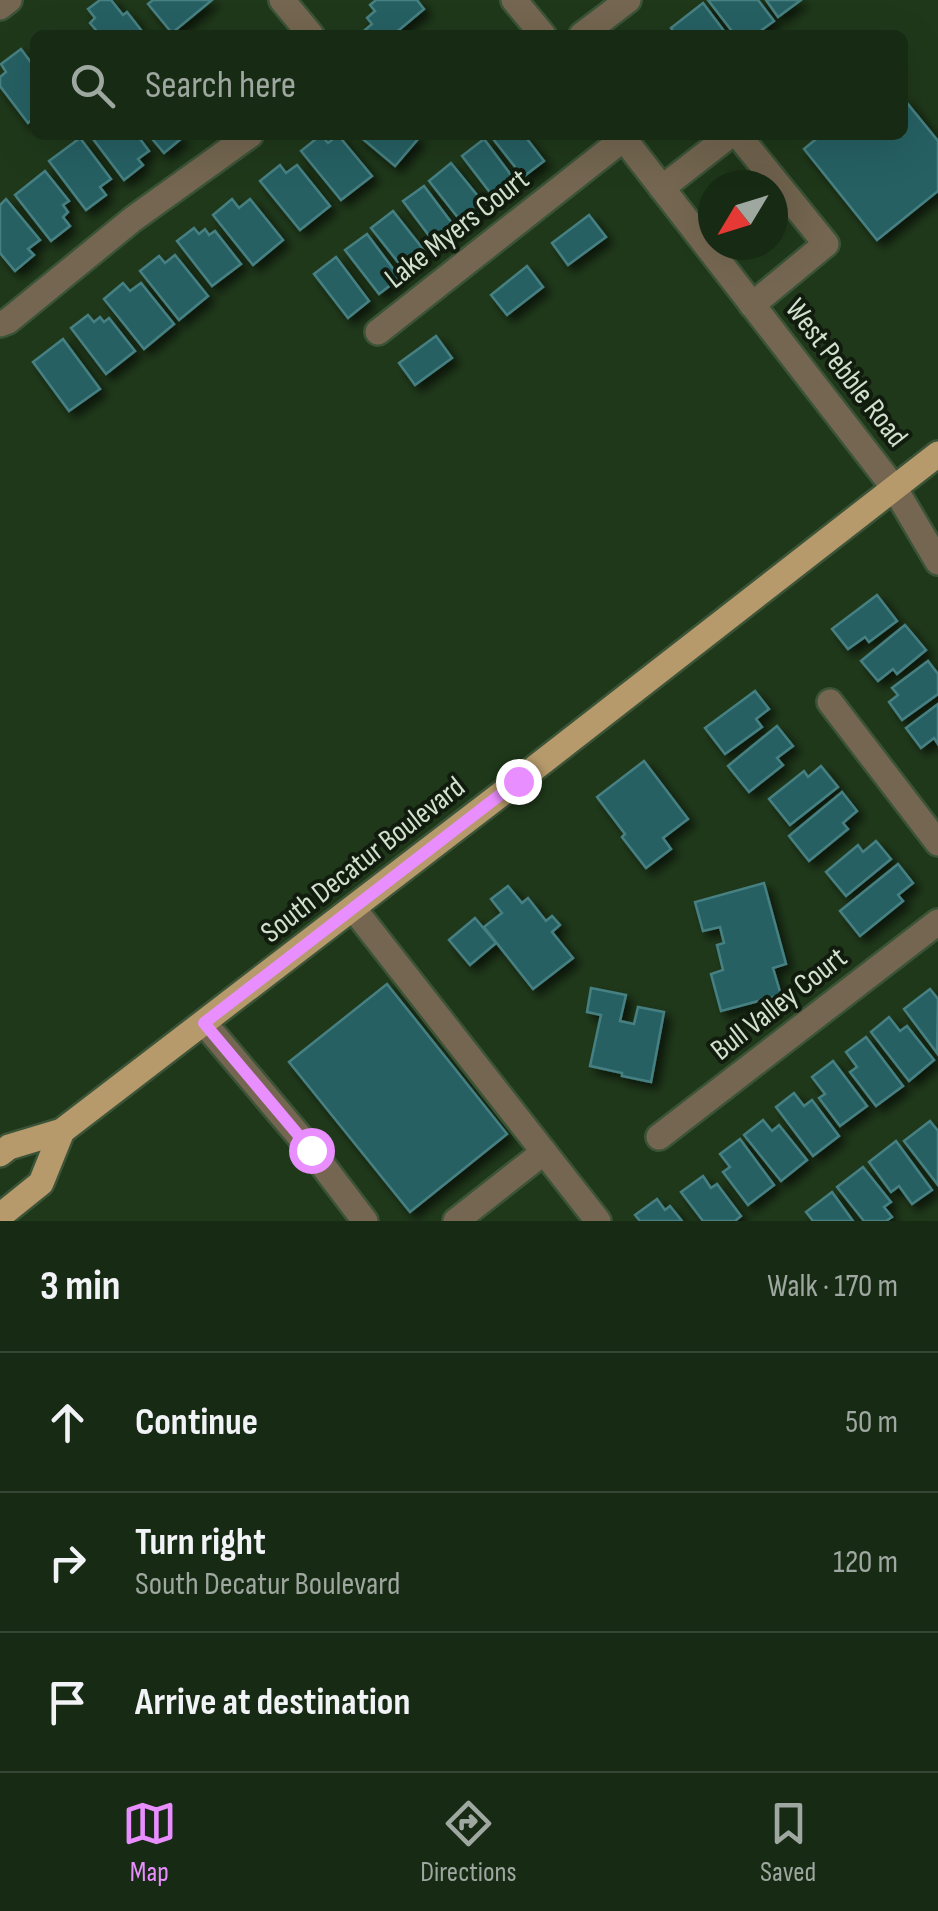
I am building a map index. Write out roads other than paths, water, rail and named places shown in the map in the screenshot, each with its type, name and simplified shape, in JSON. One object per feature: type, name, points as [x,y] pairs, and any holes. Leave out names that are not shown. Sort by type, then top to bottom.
[{"type":"main road","name":"South Decatur Boulevard","points":[[0,1154],[9,1147],[62,1130],[938,454]]},
{"type":"main road","points":[[0,1216],[42,1183],[62,1130]]},
{"type":"street","points":[[0,6],[9,0]]},
{"type":"street","points":[[282,0],[306,30]]},
{"type":"street","points":[[514,0],[539,30]]},
{"type":"street","points":[[589,30],[628,0]]},
{"type":"street","points":[[0,324],[8,322],[132,219],[243,140]]},
{"type":"street","name":"Lake Myers Court","points":[[378,332],[618,140]]},
{"type":"street","name":"West Pebble Road","points":[[624,140],[894,488],[938,562]]},
{"type":"street","points":[[662,188],[724,140]]},
{"type":"street","points":[[742,140],[826,244],[752,304]]},
{"type":"street","points":[[830,702],[938,843]]},
{"type":"street","points":[[354,908],[598,1221]]},
{"type":"street","name":"Bull Valley Court","points":[[660,1137],[938,922]]},
{"type":"street","points":[[204,1023],[311,1150],[364,1221]]},
{"type":"street","points":[[456,1221],[544,1152]]}]
